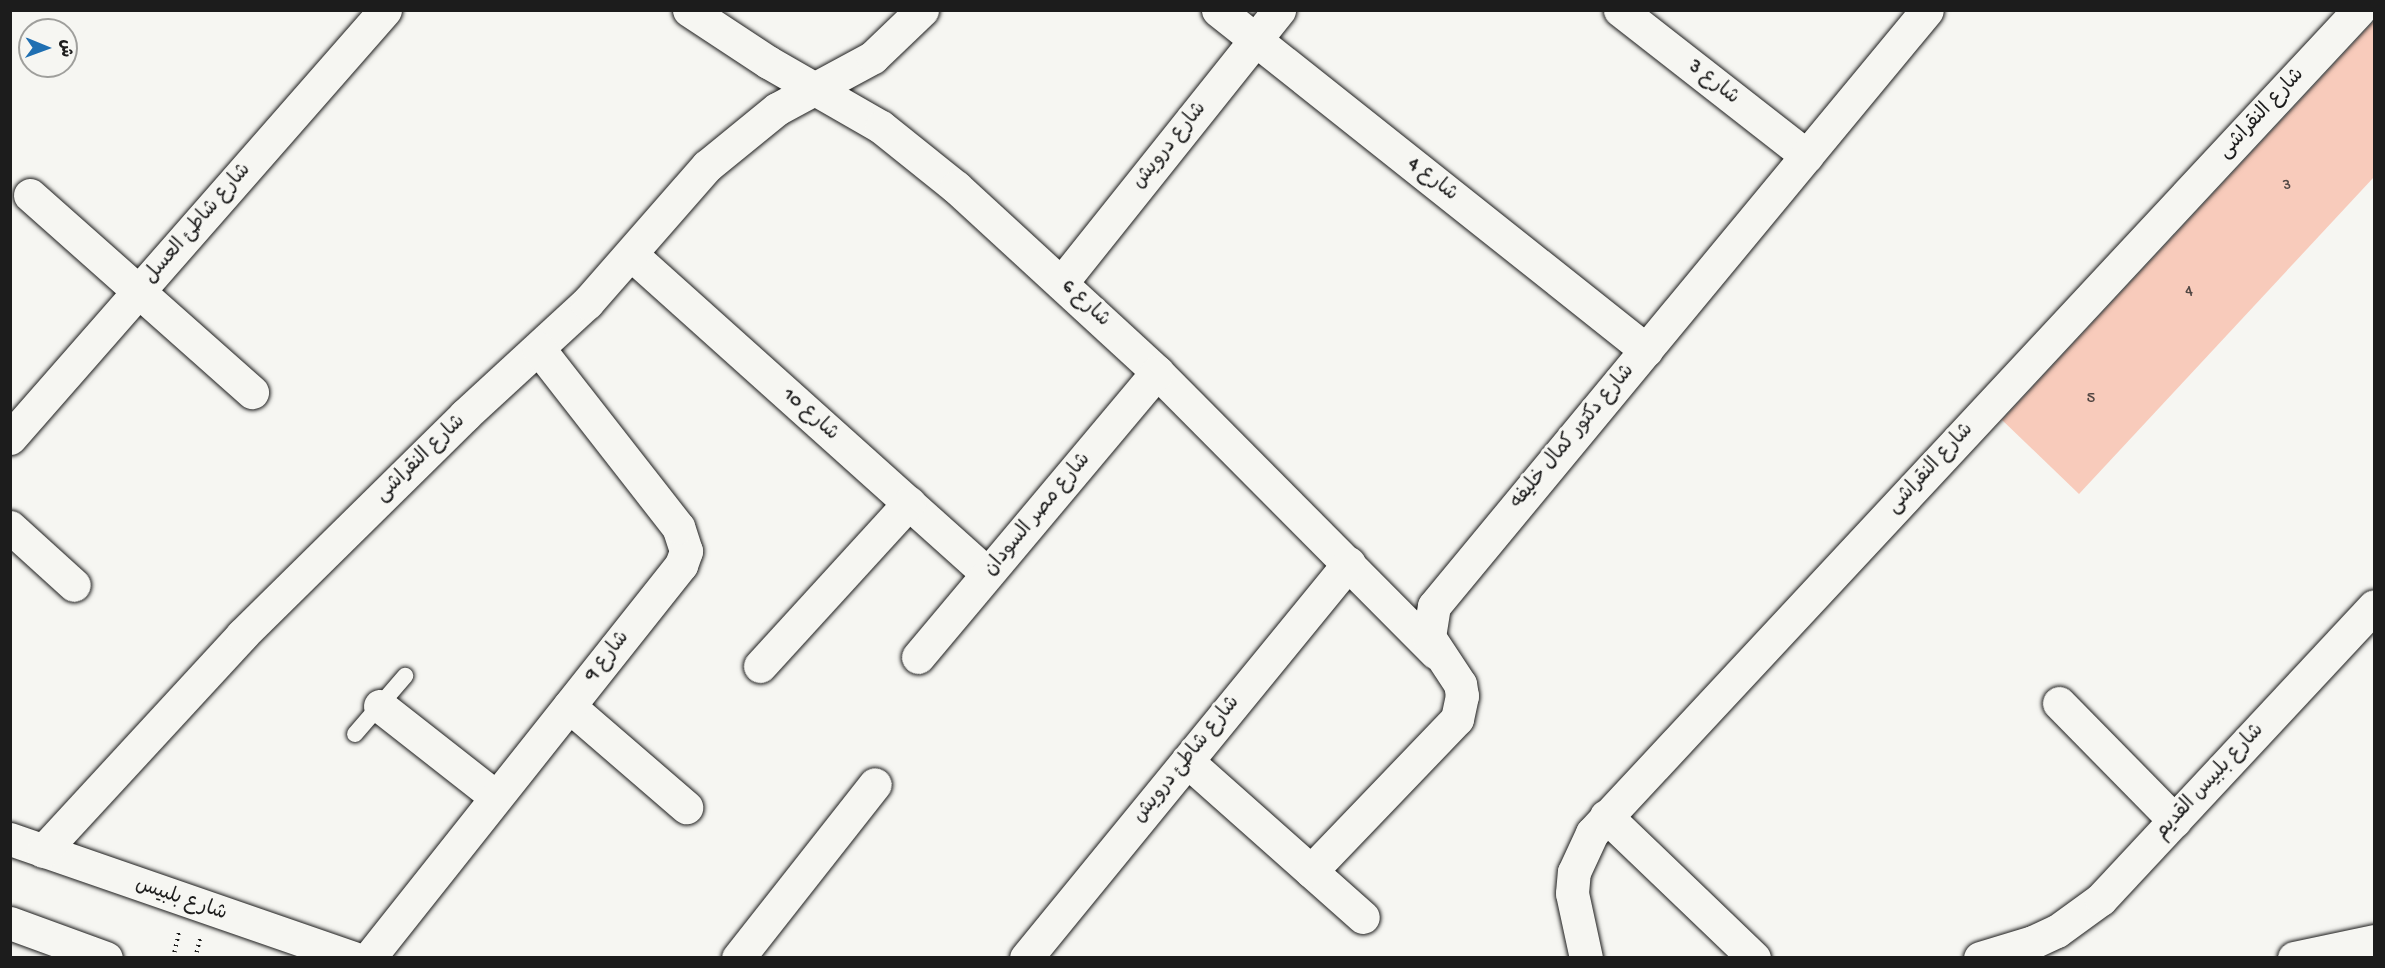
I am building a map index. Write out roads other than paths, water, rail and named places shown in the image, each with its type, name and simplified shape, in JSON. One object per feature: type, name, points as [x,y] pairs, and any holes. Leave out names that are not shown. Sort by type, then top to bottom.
[{"type":"street","name":"شارع شاطئ العسل","points":[[10,438],[385,10]]},
{"type":"street","name":"شارع 6","points":[[689,10],[768,62],[816,87],[881,127],[915,154],[1062,282],[1157,372],[1435,652]]},
{"type":"street","name":"شارع النقراشى","points":[[43,851],[242,635],[465,416],[539,349],[632,255],[707,166],[740,135],[816,87],[873,57],[922,10]]},
{"type":"street","name":"شارع 4","points":[[1218,10],[1646,350]]},
{"type":"street","name":"شارع درويش","points":[[1062,282],[1279,10]]},
{"type":"street","name":"شارع 3","points":[[1620,10],[1807,156]]},
{"type":"street","name":"شارع دكتور كمال خليفه","points":[[1435,652],[1429,637],[1434,606],[1927,10]]},
{"type":"street","name":"شارع النقراشى","points":[[1587,957],[1572,893],[1574,872],[1581,851],[1606,816],[2359,10]]},
{"type":"street","points":[[30,195],[252,392]]},
{"type":"street","name":"شارع 10","points":[[632,255],[987,574]]},
{"type":"street","name":"شارع 9","points":[[369,957],[681,564],[685,540],[539,349]]},
{"type":"street","name":"شارع مصر السودان","points":[[918,657],[1157,372]]},
{"type":"street","points":[[760,666],[909,503]]},
{"type":"street","points":[[10,527],[74,585]]},
{"type":"street","name":"شارع شاطئ درويش","points":[[1026,957],[1349,563]]},
{"type":"street","name":"شارع بلبيس القديم","points":[[2039,950],[2057,931],[2101,899],[2374,606]]},
{"type":"street","points":[[1311,871],[1457,719],[1462,696],[1460,684],[1435,652]]},
{"type":"street","points":[[2059,703],[2175,820]]},
{"type":"street","points":[[380,706],[496,797]]},
{"type":"street","points":[[568,706],[686,807]]},
{"type":"street","points":[[1187,761],[1364,917]]},
{"type":"street","points":[[738,957],[875,784]]},
{"type":"street","points":[[1606,816],[1754,957]]},
{"type":"street","name":"شارع بلبيس","points":[[10,839],[353,957]]},
{"type":"street","points":[[10,924],[106,957]]},
{"type":"street","points":[[2294,957],[2374,941]]},
{"type":"street","points":[[1980,957],[2039,950]]},
{"type":"lane","points":[[356,734],[405,676]]}]
